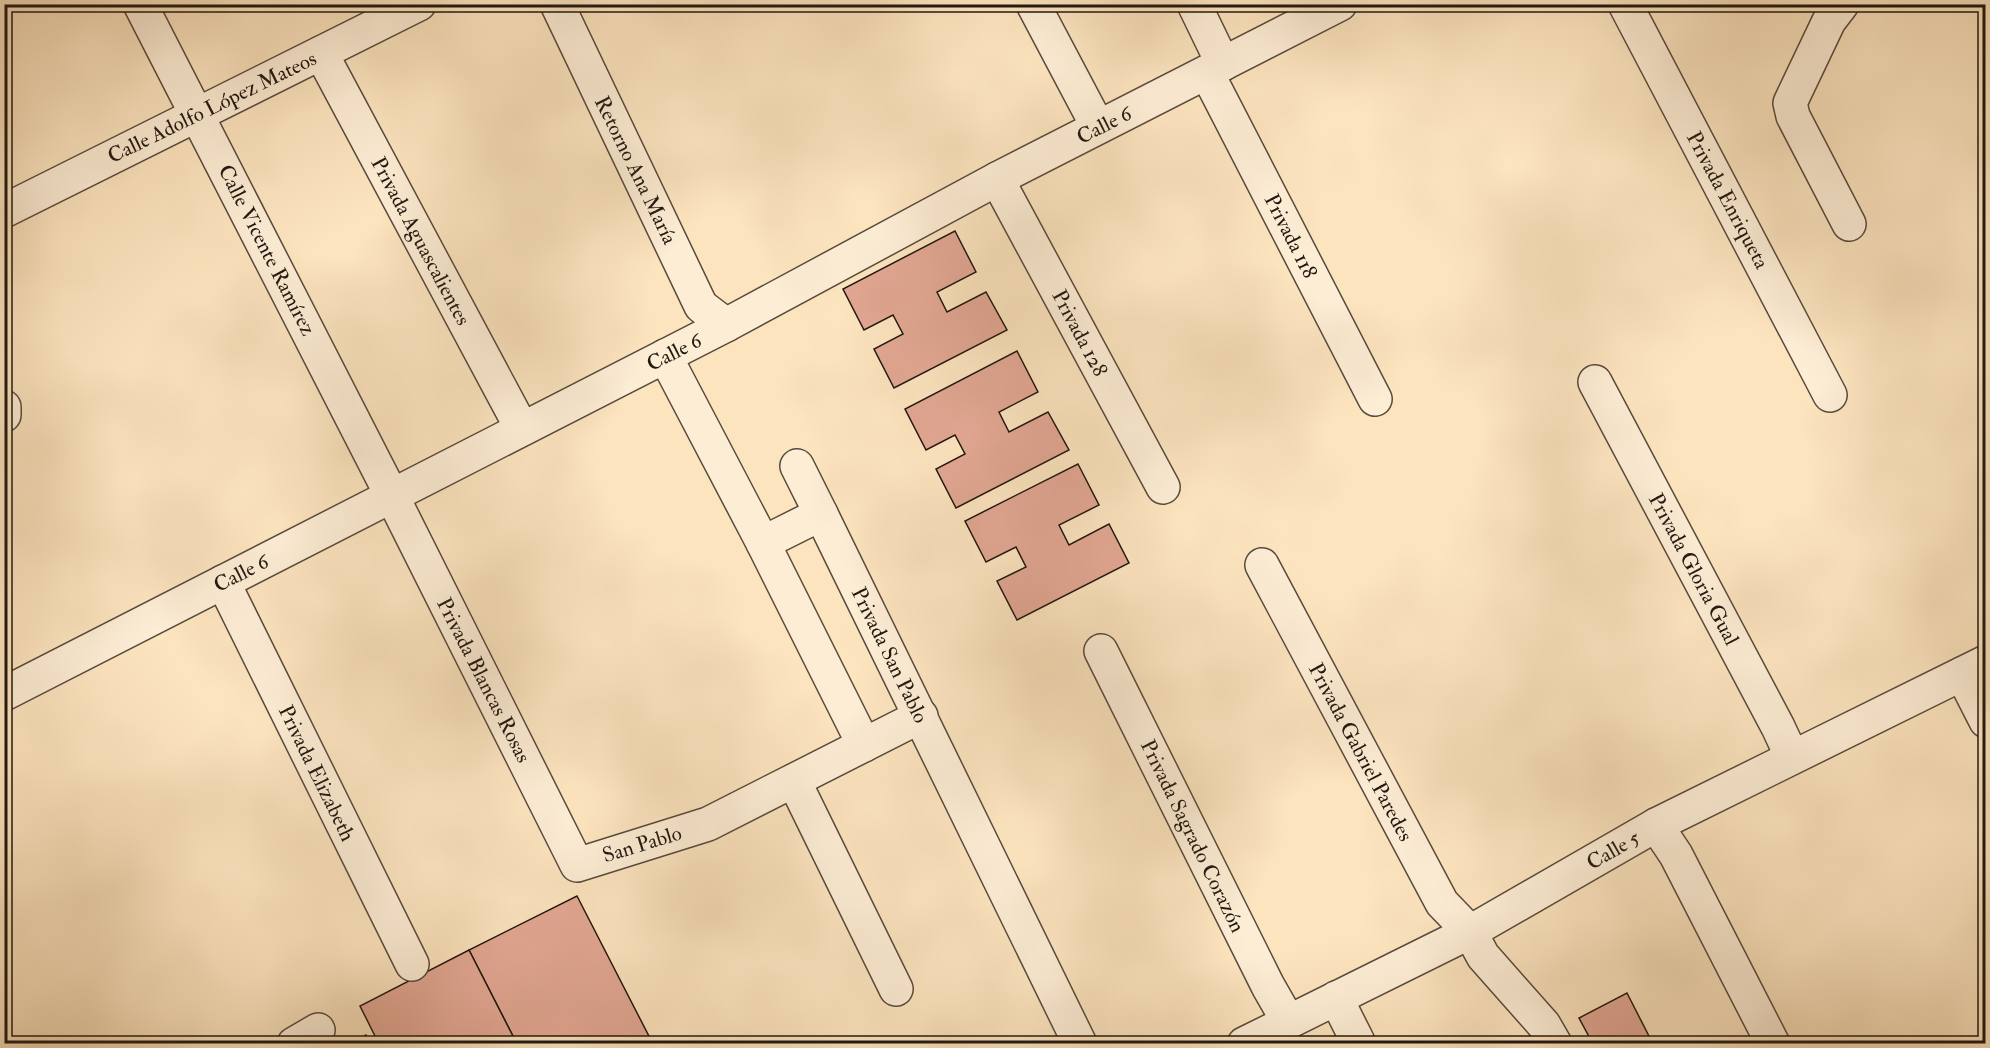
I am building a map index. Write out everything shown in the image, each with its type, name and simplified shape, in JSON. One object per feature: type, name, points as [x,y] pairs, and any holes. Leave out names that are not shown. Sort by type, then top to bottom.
[{"type":"street","name":"Calle Vicente Ramírez","points":[[140,4],[392,496]]},
{"type":"street","name":"Calle Adolfo López Mateos","points":[[4,211],[419,4]]},
{"type":"street","name":"Retorno Ana María","points":[[556,4],[701,306],[726,326]]},
{"type":"street","points":[[1033,4],[1098,128]]},
{"type":"street","name":"Privada 118","points":[[1194,4],[1215,68],[1375,399]]},
{"type":"street","name":"Calle 6","points":[[4,694],[726,326],[997,180],[1340,4]]},
{"type":"street","name":"Privada Enriqueta","points":[[1625,4],[1830,395]]},
{"type":"street","points":[[1842,4],[1829,21],[1790,103],[1793,116],[1849,224]]},
{"type":"street","name":"Privada Aguascalientes","points":[[321,53],[522,429]]},
{"type":"street","name":"Privada 128","points":[[997,180],[1163,487]]},
{"type":"street","points":[[665,356],[763,543],[864,744]]},
{"type":"street","name":"Privada Gloria Gual","points":[[1595,382],[1792,757]]},
{"type":"street","points":[[4,407],[4,415]]},
{"type":"street","name":"Privada San Pablo","points":[[797,466],[1080,1044]]},
{"type":"street","name":"Privada Blancas Rosas","points":[[392,496],[577,865]]},
{"type":"street","points":[[763,543],[821,514]]},
{"type":"street","name":"Privada Gabriel Paredes","points":[[1262,565],[1442,903],[1470,932],[1483,956],[1544,1025],[1555,1044]]},
{"type":"street","name":"Privada Elizabeth","points":[[223,582],[412,964]]},
{"type":"street","name":"Privada Sagrado Corazón","points":[[1101,651],[1268,986],[1288,1021]]},
{"type":"street","points":[[1974,668],[1986,721]]},
{"type":"street","name":"Calle 5","points":[[1244,1044],[1470,932],[1656,825],[1974,668]]},
{"type":"street","points":[[897,989],[794,781],[921,716]]},
{"type":"street","name":"San Pablo","points":[[577,865],[708,824],[794,781]]},
{"type":"street","points":[[1656,825],[1676,855],[1773,1044]]},
{"type":"street","points":[[1336,998],[1359,1044]]},
{"type":"building","points":[[955,231],[976,272],[937,292],[947,312],[986,292],[1007,330],[894,388],[874,349],[903,334],[893,315],[864,330],[843,289]]},
{"type":"building","points":[[1017,351],[1038,392],[999,412],[1009,432],[1048,412],[1069,450],[956,508],[936,469],[965,454],[955,435],[926,450],[905,409]]},
{"type":"building","points":[[1078,464],[1099,505],[1059,525],[1069,545],[1109,524],[1129,563],[1017,620],[997,581],[1026,567],[1016,547],[986,562],[965,521]]},
{"type":"building","points":[[577,896],[653,1044],[517,1044],[469,950]]},
{"type":"building","points":[[469,950],[517,1044],[379,1044],[360,1006]]},
{"type":"building","points":[[1627,993],[1653,1044],[1593,1044],[1579,1018]]},
{"type":"building","points":[[366,1035],[371,1044],[349,1044]]}]
